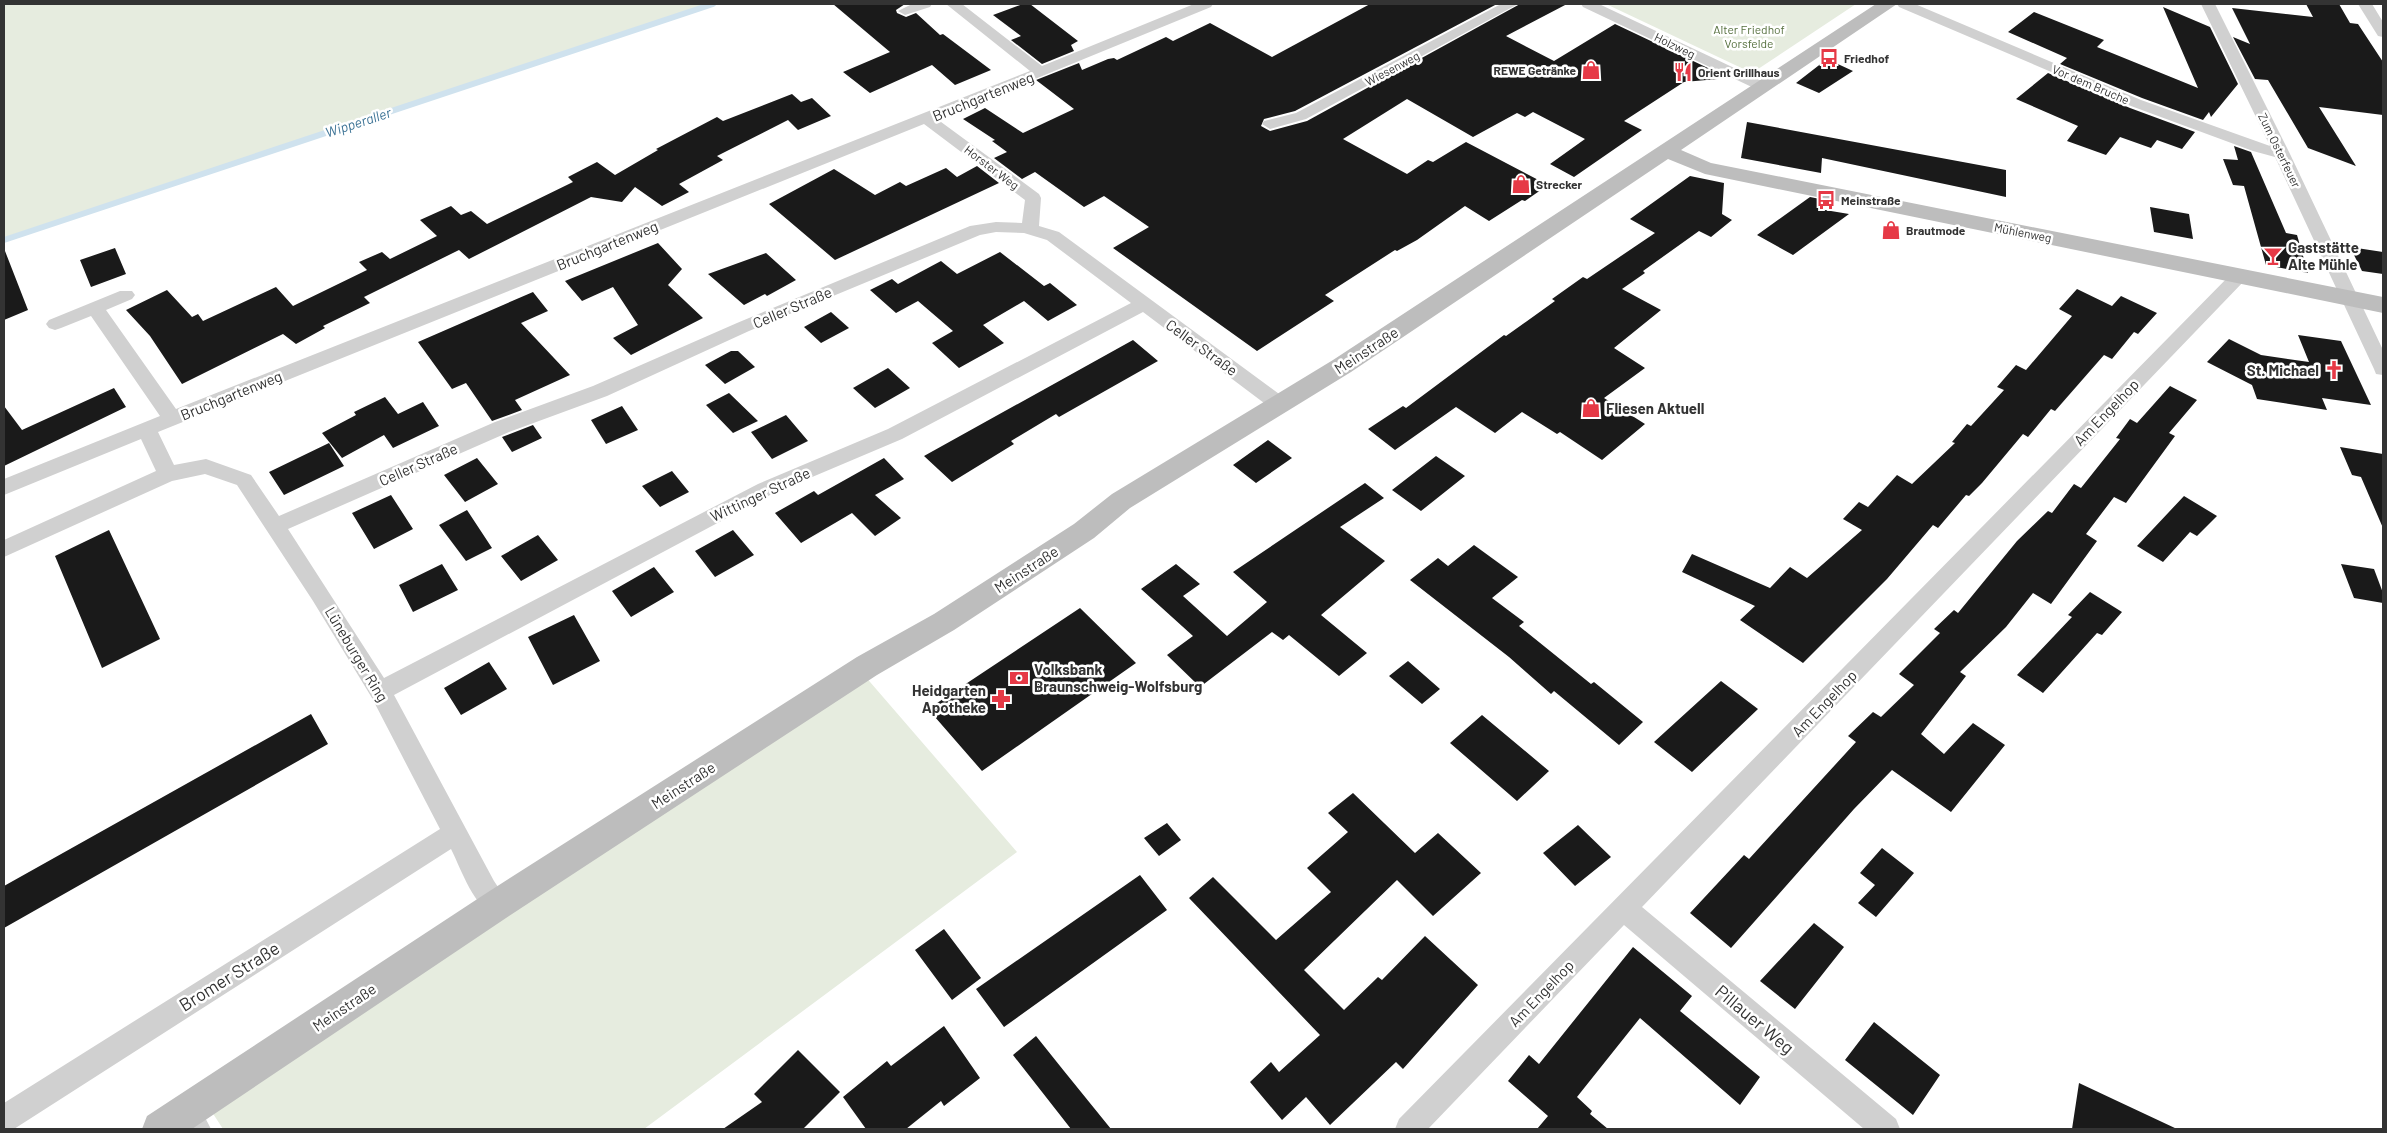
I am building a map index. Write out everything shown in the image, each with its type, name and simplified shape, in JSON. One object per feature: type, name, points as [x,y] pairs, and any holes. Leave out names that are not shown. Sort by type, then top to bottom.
[{"type":"street","points":[[905,11],[924,4]]},
{"type":"street","name":"Bruchgartenweg","points":[[953,4],[1041,72]]},
{"type":"street","name":"Bruchgartenweg","points":[[4,487],[146,428],[927,119],[1206,4]]},
{"type":"street","name":"Wiesenweg","points":[[1270,124],[1301,116],[1511,4]]},
{"type":"street","name":"Holzweg","points":[[1588,4],[1761,86]]},
{"type":"street","name":"Meinstraße","points":[[160,1129],[192,1120],[497,905],[867,666],[944,622],[1084,531],[1121,501],[1374,345],[1761,86],[1888,4]]},
{"type":"street","name":"Vor dem Bruche","points":[[1904,4],[2136,103],[2259,148],[2282,154]]},
{"type":"street","name":"Zum Osterfeuer","points":[[2208,4],[2282,154],[2383,369]]},
{"type":"street","points":[[2365,4],[2383,33]]},
{"type":"street","name":"Horster Weg","points":[[927,119],[1033,198],[1030,228]]},
{"type":"street","name":"Mühlenweg","points":[[1665,150],[1705,168],[2383,305]]},
{"type":"street","name":"Celler Straße","points":[[276,526],[502,427],[600,391],[743,327],[976,230],[1002,225],[1030,228],[1053,236],[1279,404]]},
{"type":"street","name":"Am Engelhop","points":[[1409,1129],[2239,276]]},
{"type":"street","points":[[55,324],[126,295]]},
{"type":"street","name":"Wittinger Straße","points":[[380,691],[765,489],[896,434],[1144,304]]},
{"type":"street","name":"Bruchgartenweg","points":[[95,308],[172,418]]},
{"type":"street","points":[[146,428],[168,474]]},
{"type":"street","name":"Lüneburger Ring","points":[[4,549],[168,474],[206,466],[244,480],[276,526],[380,691],[455,833],[497,905]]},
{"type":"street","name":"Bromer Straße","points":[[4,1119],[455,833]]},
{"type":"street","name":"Pillauer Weg","points":[[1623,908],[1886,1129]]},
{"type":"green space","points":[[4,4],[713,4],[4,242]]},
{"type":"green space","name":"Alter Friedhof Vorsfelde","points":[[1606,4],[1856,4],[1752,73]]},
{"type":"green space","points":[[864,675],[1017,852],[644,1129],[223,1129],[210,1109]]},
{"type":"building","points":[[833,4],[905,4],[896,10],[897,13],[906,17],[916,13],[940,35],[943,34],[991,70],[955,85],[932,65],[870,93],[843,72],[890,52]]},
{"type":"building","points":[[1023,4],[1030,4],[1078,41],[1071,45],[1074,51],[1042,64],[1011,40],[1021,36],[993,15]]},
{"type":"building","points":[[1370,4],[1497,4],[1295,111],[1264,119],[1261,126],[1270,131],[1307,121],[1520,4],[1567,4],[1506,36],[1554,61],[1615,24],[1729,78],[1684,82],[1624,121],[1642,130],[1574,177],[1550,164],[1585,139],[1533,112],[1525,117],[1517,113],[1473,137],[1407,99],[1343,139],[1407,174],[1428,160],[1433,162],[1466,142],[1548,185],[1525,201],[1522,200],[1489,221],[1465,206],[1417,240],[1397,251],[1395,250],[1325,295],[1334,301],[1257,351],[1113,248],[1149,227],[1104,196],[1084,207],[1035,172],[1022,179],[994,158],[1007,152],[992,141],[995,140],[963,119],[985,108],[1023,133],[1074,109],[1036,80],[1079,63],[1082,70],[1108,59],[1114,58],[1117,60],[1166,37],[1173,41],[1210,23],[1272,57]]},
{"type":"building","points":[[2306,4],[2339,4],[2350,23],[2358,24],[2383,62],[2383,115],[2319,107],[2356,166],[2308,148],[2268,80],[2255,79],[2233,37],[2250,44],[2232,8],[2313,17]]},
{"type":"building","points":[[2163,7],[2210,27],[2238,84],[2211,117],[2209,112],[2203,120],[2142,98],[2060,64],[2067,58],[2008,32],[2034,12],[2104,40],[2097,47],[2198,88]]},
{"type":"building","points":[[1827,59],[1853,71],[1819,93],[1796,83]]},
{"type":"building","points":[[2048,73],[2130,108],[2195,132],[2182,149],[2157,140],[2151,148],[2120,137],[2106,155],[2067,141],[2078,126],[2016,99]]},
{"type":"building","points":[[792,94],[801,102],[812,98],[831,116],[798,130],[788,120],[717,156],[723,160],[679,184],[689,192],[662,206],[635,187],[622,202],[591,197],[469,259],[459,250],[364,297],[370,303],[323,326],[325,328],[296,344],[283,334],[182,384],[150,336],[126,310],[167,290],[192,317],[198,314],[203,321],[276,287],[293,306],[367,270],[359,262],[382,252],[390,259],[437,236],[420,220],[451,206],[461,215],[471,211],[487,224],[573,182],[568,177],[597,162],[615,175],[658,150],[656,149],[717,117],[723,121]]},
{"type":"building","points":[[1747,122],[2006,170],[2006,197],[1822,158],[1821,173],[1741,158]]},
{"type":"building","points":[[2234,146],[2251,152],[2286,233],[2297,235],[2308,273],[2266,265],[2244,186],[2233,185],[2223,159],[2238,160]]},
{"type":"building","points":[[977,166],[999,183],[835,260],[769,204],[834,169],[875,195],[900,182],[906,186],[946,168],[957,177]]},
{"type":"building","points":[[1690,176],[1724,183],[1722,214],[1732,220],[1711,237],[1699,231],[1643,271],[1645,273],[1622,289],[1661,310],[1614,348],[1645,368],[1604,398],[1645,424],[1602,460],[1560,432],[1557,434],[1522,412],[1495,433],[1456,407],[1395,450],[1368,429],[1403,406],[1406,408],[1504,335],[1506,336],[1555,301],[1552,299],[1583,277],[1587,279],[1655,233],[1630,219]]},
{"type":"building","points":[[1810,197],[1820,199],[1819,209],[1849,214],[1793,255],[1757,235]]},
{"type":"building","points":[[2150,207],[2189,214],[2193,239],[2154,232]]},
{"type":"building","points":[[658,243],[682,269],[668,285],[703,318],[631,355],[613,338],[638,325],[613,287],[582,301],[565,281]]},
{"type":"building","points":[[2350,247],[2383,252],[2383,274],[2362,271]]},
{"type":"building","points":[[115,248],[126,274],[91,287],[80,260]]},
{"type":"building","points":[[4,252],[28,310],[4,320]]},
{"type":"building","points":[[1000,252],[1044,286],[1050,283],[1077,305],[1048,321],[1024,301],[983,325],[1004,343],[959,368],[932,343],[953,331],[918,301],[896,313],[870,290],[892,279],[898,284],[941,261],[957,274]]},
{"type":"building","points":[[766,253],[796,280],[767,296],[765,294],[744,305],[708,274]]},
{"type":"building","points":[[2077,289],[2112,306],[2121,296],[2157,313],[2138,334],[2134,332],[2112,359],[2104,355],[2055,411],[2051,409],[2028,437],[2023,434],[1982,483],[1969,496],[1966,495],[1938,528],[1933,525],[1887,579],[1803,663],[1740,620],[1755,606],[1682,572],[1692,554],[1770,588],[1790,567],[1807,578],[1862,530],[1843,519],[1859,502],[1868,507],[1897,475],[1912,484],[1955,443],[1952,442],[1967,424],[1971,426],[2004,390],[1997,387],[2016,365],[2026,370],[2072,316],[2059,309]]},
{"type":"building","points":[[533,292],[548,311],[521,323],[570,375],[515,400],[522,410],[492,421],[466,383],[452,389],[418,342]]},
{"type":"building","points":[[831,312],[849,328],[821,343],[804,327]]},
{"type":"building","points":[[2298,335],[2341,341],[2371,405],[2322,398],[2327,410],[2257,399],[2252,385],[2207,362],[2229,339],[2261,355],[2309,362]]},
{"type":"building","points":[[1133,340],[1158,361],[1059,417],[1056,414],[1011,441],[1014,444],[952,482],[924,456]]},
{"type":"building","points":[[731,351],[738,351],[755,367],[725,384],[705,365]]},
{"type":"building","points":[[888,368],[910,388],[875,408],[853,388]]},
{"type":"building","points":[[2170,386],[2197,400],[2169,433],[2175,436],[2126,503],[2114,497],[2086,534],[2097,541],[2051,604],[2033,593],[2006,627],[1960,672],[1966,676],[1921,734],[1944,754],[1973,723],[2005,745],[1951,812],[1892,770],[1854,809],[1731,948],[1690,913],[1744,855],[1749,859],[1856,742],[1848,736],[1873,712],[1881,717],[1914,685],[1899,674],[1940,633],[1934,629],[1954,610],[1958,613],[2017,541],[2048,511],[2052,513],[2074,484],[2081,488],[2120,439],[2116,438],[2130,419],[2137,423]]},
{"type":"building","points":[[114,388],[126,407],[4,466],[4,406],[22,430]]},
{"type":"building","points":[[729,393],[758,421],[733,433],[706,405]]},
{"type":"building","points":[[385,397],[398,414],[423,402],[439,426],[393,448],[384,435],[342,458],[322,433],[356,415],[354,412]]},
{"type":"building","points":[[622,406],[638,430],[606,444],[591,420]]},
{"type":"building","points":[[786,415],[808,441],[772,459],[751,432]]},
{"type":"building","points":[[533,425],[542,438],[512,452],[502,437]]},
{"type":"building","points":[[1268,440],[1292,458],[1256,483],[1233,465]]},
{"type":"building","points":[[329,443],[344,466],[284,495],[269,472]]},
{"type":"building","points":[[2340,447],[2383,454],[2383,528],[2361,477],[2352,475]]},
{"type":"building","points":[[1436,456],[1465,476],[1421,511],[1392,490]]},
{"type":"building","points":[[477,458],[498,484],[465,502],[444,475]]},
{"type":"building","points":[[884,458],[904,479],[875,495],[901,518],[875,536],[852,513],[801,543],[775,513],[814,491],[818,495]]},
{"type":"building","points":[[672,471],[689,492],[660,507],[642,486]]},
{"type":"building","points":[[1365,483],[1384,498],[1340,527],[1385,561],[1321,615],[1367,653],[1339,676],[1289,635],[1283,640],[1272,632],[1200,687],[1167,655],[1193,636],[1141,589],[1176,564],[1200,584],[1183,596],[1227,636],[1267,602],[1233,572]]},
{"type":"building","points":[[391,495],[413,529],[374,549],[352,513]]},
{"type":"building","points":[[2184,496],[2217,516],[2197,536],[2190,532],[2163,562],[2137,546]]},
{"type":"building","points":[[467,510],[492,548],[466,561],[439,525]]},
{"type":"building","points":[[109,530],[160,639],[102,668],[55,556]]},
{"type":"building","points":[[733,530],[754,555],[715,577],[695,551]]},
{"type":"building","points":[[538,535],[558,560],[521,581],[501,556]]},
{"type":"building","points":[[1474,545],[1518,577],[1492,598],[1524,622],[1519,626],[1591,684],[1594,682],[1643,722],[1619,745],[1554,691],[1551,694],[1509,657],[1410,580],[1438,558],[1448,566]]},
{"type":"building","points":[[442,564],[458,590],[413,612],[399,585]]},
{"type":"building","points":[[2341,564],[2374,569],[2383,593],[2383,603],[2354,598]]},
{"type":"building","points":[[654,567],[674,592],[631,617],[612,591]]},
{"type":"building","points":[[2090,592],[2122,612],[2102,635],[2097,633],[2043,693],[2017,675],[2072,617],[2068,615]]},
{"type":"building","points":[[1080,608],[1136,663],[982,771],[928,709]]},
{"type":"building","points":[[574,615],[600,661],[553,685],[528,637]]},
{"type":"building","points":[[1408,661],[1440,689],[1422,704],[1389,676]]},
{"type":"building","points":[[489,662],[507,689],[461,715],[444,688]]},
{"type":"building","points":[[1721,681],[1758,709],[1692,772],[1654,742]]},
{"type":"building","points":[[311,714],[328,744],[4,928],[4,886]]},
{"type":"building","points":[[1482,715],[1549,771],[1517,801],[1450,743]]},
{"type":"building","points":[[1353,793],[1415,853],[1438,833],[1481,873],[1433,916],[1397,880],[1304,970],[1344,1010],[1378,977],[1382,980],[1425,936],[1478,985],[1403,1069],[1396,1062],[1330,1125],[1306,1097],[1282,1120],[1250,1082],[1271,1062],[1279,1072],[1320,1035],[1189,898],[1213,877],[1276,940],[1331,892],[1307,868],[1348,832],[1328,813]]},
{"type":"building","points":[[1167,823],[1181,840],[1159,856],[1144,838]]},
{"type":"building","points":[[1578,825],[1611,857],[1575,886],[1543,853]]},
{"type":"building","points":[[1882,848],[1914,873],[1876,917],[1858,903],[1875,885],[1860,873]]},
{"type":"building","points":[[1140,875],[1167,910],[1004,1027],[976,989]]},
{"type":"building","points":[[1814,923],[1844,947],[1795,1009],[1760,981]]},
{"type":"building","points":[[944,929],[981,978],[952,1000],[915,950]]},
{"type":"building","points":[[1633,947],[1692,996],[1680,1011],[1760,1077],[1740,1105],[1640,1018],[1577,1097],[1592,1111],[1590,1114],[1608,1129],[1537,1129],[1548,1116],[1508,1081],[1529,1055],[1539,1064]]},
{"type":"building","points":[[1874,1022],[1940,1075],[1913,1115],[1845,1060]]},
{"type":"building","points":[[944,1026],[980,1078],[944,1106],[941,1101],[906,1129],[866,1129],[843,1097],[887,1061],[891,1066]]},
{"type":"building","points":[[1036,1036],[1111,1129],[1071,1129],[1013,1055]]},
{"type":"building","points":[[798,1050],[840,1092],[803,1129],[723,1129],[762,1102],[754,1094]]},
{"type":"building","points":[[2079,1083],[2113,1099],[2177,1129],[2072,1129]]},
{"type":"waterway","name":"Wipperaller","points":[[4,240],[713,4]]},
{"type":"place","name":"Friedhof","points":[[1829,58]]},
{"type":"place","name":"REWE Getränke","points":[[1591,70]]},
{"type":"place","name":"Orient Grillhaus","points":[[1683,72]]},
{"type":"place","name":"Strecker","points":[[1521,184]]},
{"type":"place","name":"Meinstraße","points":[[1826,200]]},
{"type":"place","name":"Brautmode","points":[[1891,230]]},
{"type":"place","name":"Gaststätte Alte Mühle","points":[[2273,256]]},
{"type":"place","name":"St. Michael","points":[[2334,370]]},
{"type":"place","name":"Fliesen Aktuell","points":[[1591,408]]},
{"type":"place","name":"Volksbank Braunschweig-Wolfsburg","points":[[1019,678]]},
{"type":"place","name":"Heidgarten Apotheke","points":[[1001,699]]}]
